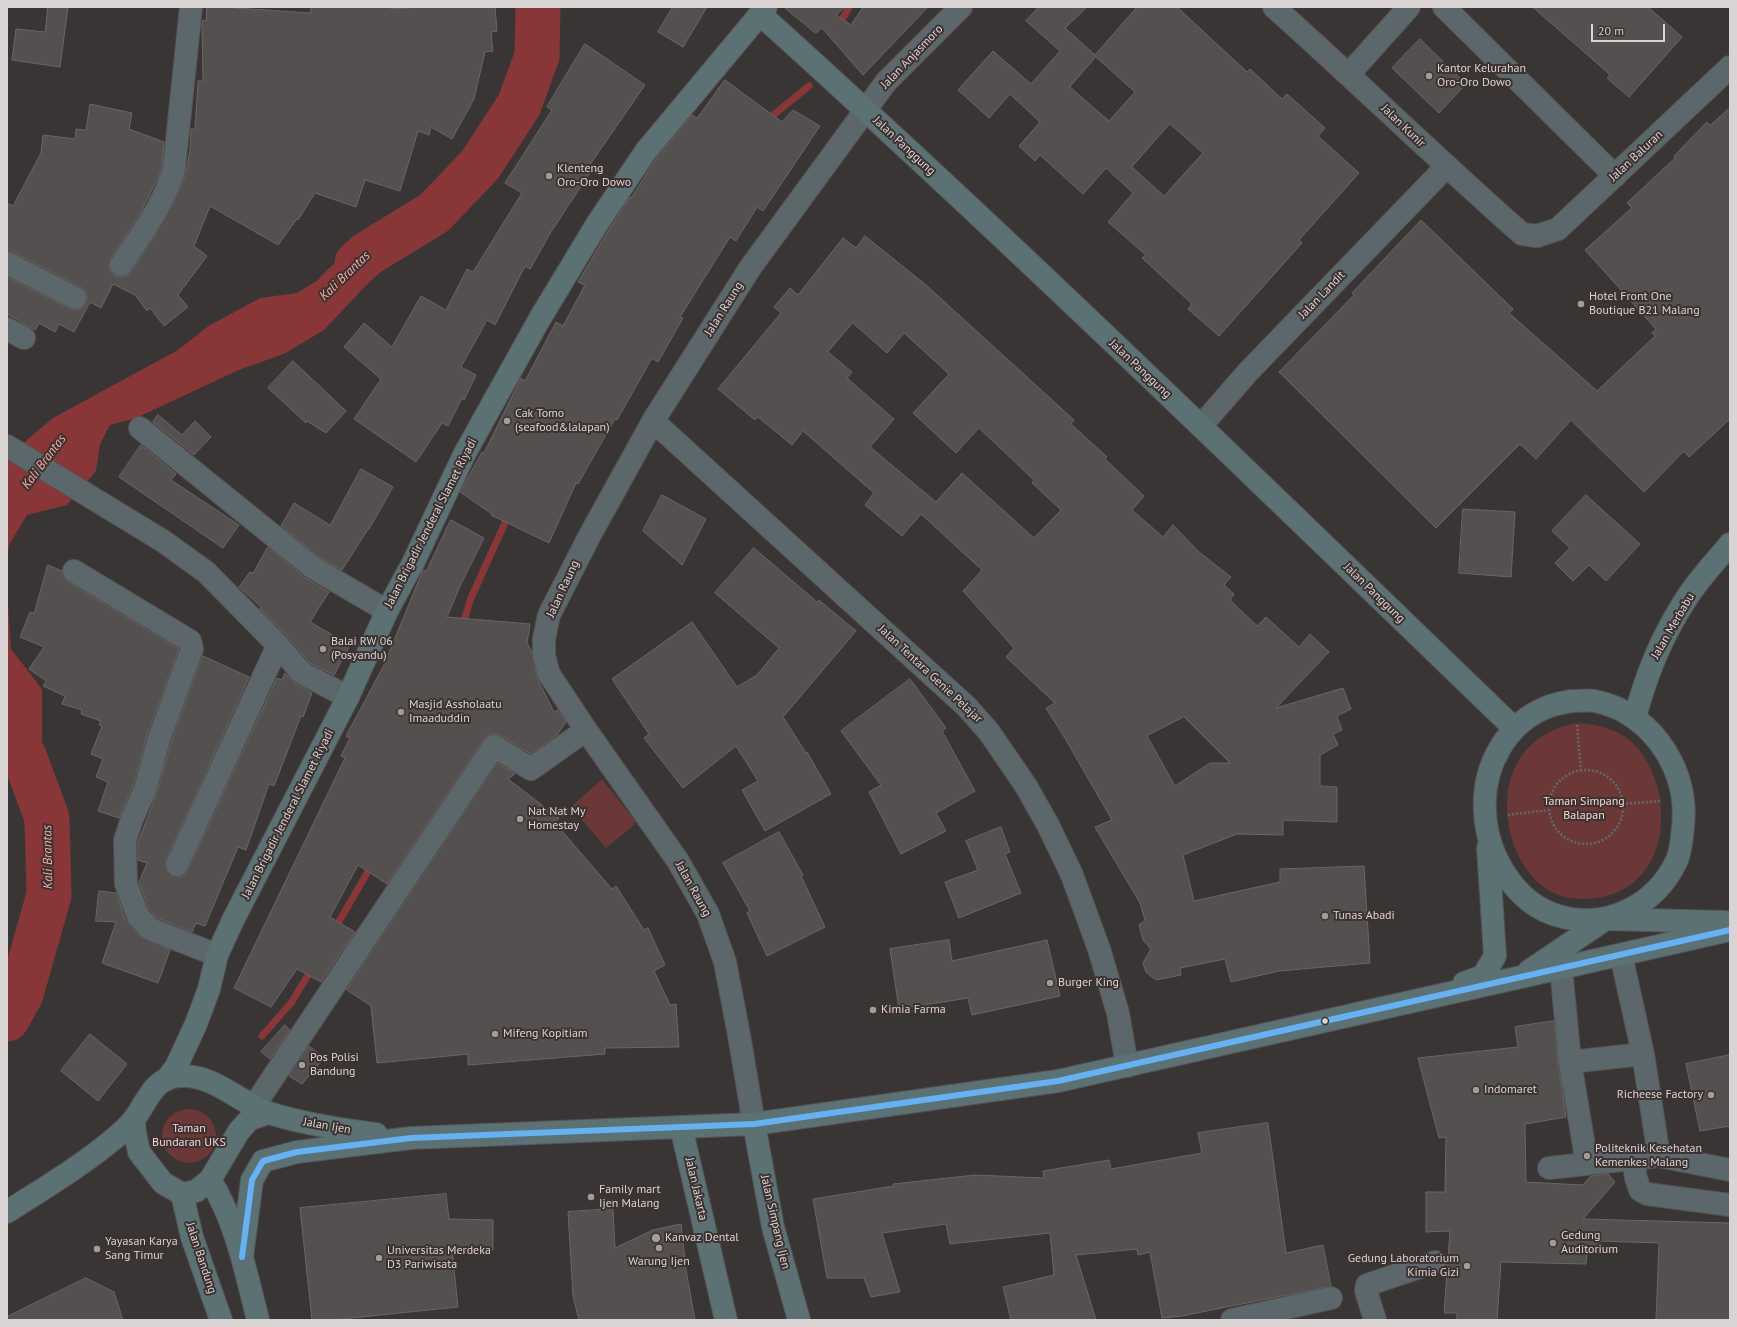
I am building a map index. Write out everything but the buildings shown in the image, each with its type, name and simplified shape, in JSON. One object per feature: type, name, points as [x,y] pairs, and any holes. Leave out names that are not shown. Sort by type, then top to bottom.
[{"type":"main road","name":"Jalan Panggung","points":[[763,11],[1201,426],[1514,728]]},
{"type":"main road","name":"Jalan Brigadir Jenderal Slamet Riyadi","points":[[166,1080],[176,1067],[196,1024],[209,989],[217,955],[348,697],[387,611],[413,562],[465,454],[539,320],[597,224],[646,151],[763,11]]},
{"type":"main road","name":"Jalan Merbabu","points":[[1635,717],[1644,683],[1654,655],[1686,598],[1730,544]]},
{"type":"main road","points":[[1418,999],[1483,976],[1495,956],[1485,791],[1490,770],[1498,748],[1514,728],[1549,706],[1572,701],[1595,701],[1619,708],[1635,717],[1658,738],[1674,765],[1684,795],[1685,815],[1677,859],[1660,886],[1637,906],[1626,912],[1606,919],[1518,978]]},
{"type":"main road","points":[[1487,832],[1498,860],[1509,879],[1520,893],[1546,911],[1560,916],[1582,920],[1606,919],[1730,922]]},
{"type":"main road","name":"Jalan Ijen","points":[[242,1257],[252,1180],[263,1161],[297,1152],[411,1138],[754,1124],[1058,1081],[1730,930]]},
{"type":"main road","name":"Jalan Ijen","points":[[166,1080],[179,1076],[192,1076],[222,1089],[261,1109],[323,1127],[411,1138]]},
{"type":"main road","points":[[7,1212],[77,1168],[134,1120],[147,1097],[155,1087],[166,1080]]},
{"type":"main road","points":[[134,1120],[139,1152],[163,1183],[182,1194],[196,1191],[210,1180],[239,1130],[261,1109]]},
{"type":"main road","name":"Jalan Simpang Ijen","points":[[754,1124],[773,1227],[799,1320]]},
{"type":"main road","name":"Jalan Jakarta","points":[[682,1127],[726,1320]]},
{"type":"main road","points":[[210,1180],[220,1196],[242,1257],[258,1320]]},
{"type":"main road","name":"Jalan Bandung","points":[[182,1194],[192,1237],[221,1320]]},
{"type":"street","points":[[121,264],[157,210],[168,188],[174,169],[191,7]]},
{"type":"street","name":"Jalan Anjasmoro","points":[[866,109],[886,82],[961,7]]},
{"type":"street","name":"Jalan Kunir","points":[[1274,7],[1349,74],[1446,167],[1522,234],[1537,236]]},
{"type":"street","points":[[1349,74],[1409,7]]},
{"type":"street","points":[[1444,7],[1615,176]]},
{"type":"street","name":"Jalan Baluran","points":[[1537,236],[1558,228],[1730,67]]},
{"type":"street","name":"Jalan Raung","points":[[754,1124],[725,962],[708,914],[678,861],[586,730],[549,674],[544,656],[544,639],[552,608],[590,534],[653,421],[750,268],[866,109]]},
{"type":"street","name":"Jalan Landit","points":[[1201,426],[1247,373],[1446,167]]},
{"type":"street","points":[[7,263],[74,298]]},
{"type":"street","name":"Jalan Tentara Genie Pelajar","points":[[653,421],[967,706],[990,732],[1029,792],[1048,825],[1072,875],[1099,949],[1118,1013],[1127,1066]]},
{"type":"street","points":[[140,428],[312,567],[387,611]]},
{"type":"street","points":[[7,446],[163,541],[206,572],[278,645],[302,673],[348,697]]},
{"type":"street","points":[[74,571],[190,641],[192,649],[159,739],[145,790],[132,818],[125,840],[126,884],[132,904],[138,916],[150,930],[217,955]]},
{"type":"street","points":[[177,865],[278,645]]},
{"type":"street","points":[[261,1109],[494,746],[531,769],[586,730]]},
{"type":"street","points":[[1621,955],[1643,1054],[1659,1156]]},
{"type":"street","points":[[1561,968],[1570,1062],[1587,1164]]},
{"type":"street","points":[[1570,1062],[1643,1054]]},
{"type":"street","points":[[1549,1168],[1659,1156],[1730,1170]]},
{"type":"street","points":[[1633,1159],[1636,1178],[1640,1190],[1647,1194],[1730,1205]]},
{"type":"street","points":[[1375,1320],[1366,1291],[1367,1285],[1434,1262]]},
{"type":"street","points":[[1232,1320],[1331,1298]]},
{"type":"path","points":[[1577,720],[1581,771]]},
{"type":"path","points":[[1585,770],[1598,772],[1609,778],[1617,787],[1622,799],[1622,804],[1623,811],[1619,823],[1612,833],[1603,841],[1591,844],[1579,844],[1567,840],[1558,832],[1551,822],[1549,810],[1550,798],[1554,787],[1563,778],[1573,772],[1585,770]]},
{"type":"path","points":[[1622,804],[1664,801]]},
{"type":"path","points":[[1504,816],[1549,810]]},
{"type":"green space","name":"Taman Simpang Balapan","points":[[1575,723],[1595,725],[1615,731],[1627,738],[1639,749],[1652,770],[1655,778],[1659,794],[1661,814],[1660,833],[1655,851],[1648,867],[1636,880],[1622,890],[1604,896],[1583,899],[1573,899],[1556,894],[1548,890],[1533,878],[1522,862],[1515,847],[1507,814],[1507,798],[1510,781],[1516,766],[1525,752],[1537,740],[1546,734]]},
{"type":"green space","points":[[602,779],[635,821],[634,825],[606,848],[571,807]]},
{"type":"green space","name":"Taman Bundaran UKS","points":[[189,1109],[199,1111],[208,1117],[214,1126],[216,1136],[214,1146],[208,1155],[199,1161],[189,1163],[179,1161],[170,1155],[164,1146],[162,1136],[164,1126],[170,1117],[179,1111]]},
{"type":"water","points":[[394,214],[424,243],[376,275],[324,330],[284,354],[241,369],[136,418],[110,425],[100,444],[96,471],[67,505],[27,515],[10,543],[7,556],[7,460],[29,438],[53,418],[178,350],[207,327],[260,298],[297,293],[318,280],[327,270],[370,232]]},
{"type":"water","points":[[7,590],[11,649],[42,689],[42,744],[45,782],[59,824],[58,862],[33,861],[27,858],[22,795],[7,741]]},
{"type":"waterway","name":"Kali Brantas","points":[[357,263],[367,254],[434,213],[480,165],[519,105],[537,56],[538,7]]},
{"type":"waterway","points":[[838,27],[849,7]]},
{"type":"waterway","points":[[766,121],[809,86]]},
{"type":"waterway","points":[[462,627],[471,598],[509,514]]},
{"type":"waterway","name":"Kali Brantas","points":[[7,720],[24,756],[47,818],[49,895],[21,994],[7,1019]]},
{"type":"waterway","points":[[334,930],[373,863]]},
{"type":"waterway","points":[[262,1036],[291,1003],[313,967]]},
{"type":"transit line","points":[[242,1257],[252,1180],[263,1161],[297,1152],[411,1138],[754,1124],[1058,1081],[1730,930]]},
{"type":"place","name":"Kantor Kelurahan Oro-Oro Dowo","points":[[1429,76]]},
{"type":"place","name":"Klenteng Oro-Oro Dowo","points":[[549,176]]},
{"type":"place","name":"Hotel Front One Boutique B21 Malang","points":[[1581,304]]},
{"type":"place","name":"Cak Tomo (seafood&lalapan)","points":[[507,421]]},
{"type":"place","name":"Balai RW 06 (Posyandu)","points":[[323,649]]},
{"type":"place","name":"Masjid Assholaatu Imaaduddin","points":[[401,712]]},
{"type":"place","name":"Nat Nat My Homestay","points":[[520,819]]},
{"type":"place","name":"Tunas Abadi","points":[[1325,916]]},
{"type":"place","name":"Burger King","points":[[1050,983]]},
{"type":"place","name":"Kimia Farma","points":[[873,1010]]},
{"type":"place","name":"Mifeng Kopitiam","points":[[495,1034]]},
{"type":"place","name":"Pos Polisi Bandung","points":[[302,1065]]},
{"type":"place","name":"Indomaret","points":[[1476,1090]]},
{"type":"place","name":"Richeese Factory","points":[[1711,1095]]},
{"type":"place","name":"Politeknik Kesehatan Kemenkes Malang","points":[[1587,1156]]},
{"type":"place","name":"Family mart Ijen Malang","points":[[591,1197]]},
{"type":"place","name":"Kanvaz Dental","points":[[656,1238]]},
{"type":"place","name":"Gedung Auditorium","points":[[1553,1243]]},
{"type":"place","name":"Warung Ijen","points":[[659,1248]]},
{"type":"place","name":"Yayasan Karya Sang Timur","points":[[97,1249]]},
{"type":"place","name":"Universitas Merdeka D3 Pariwisata","points":[[379,1258]]},
{"type":"place","name":"Gedung Laboratorium Kimia Gizi","points":[[1467,1266]]}]
